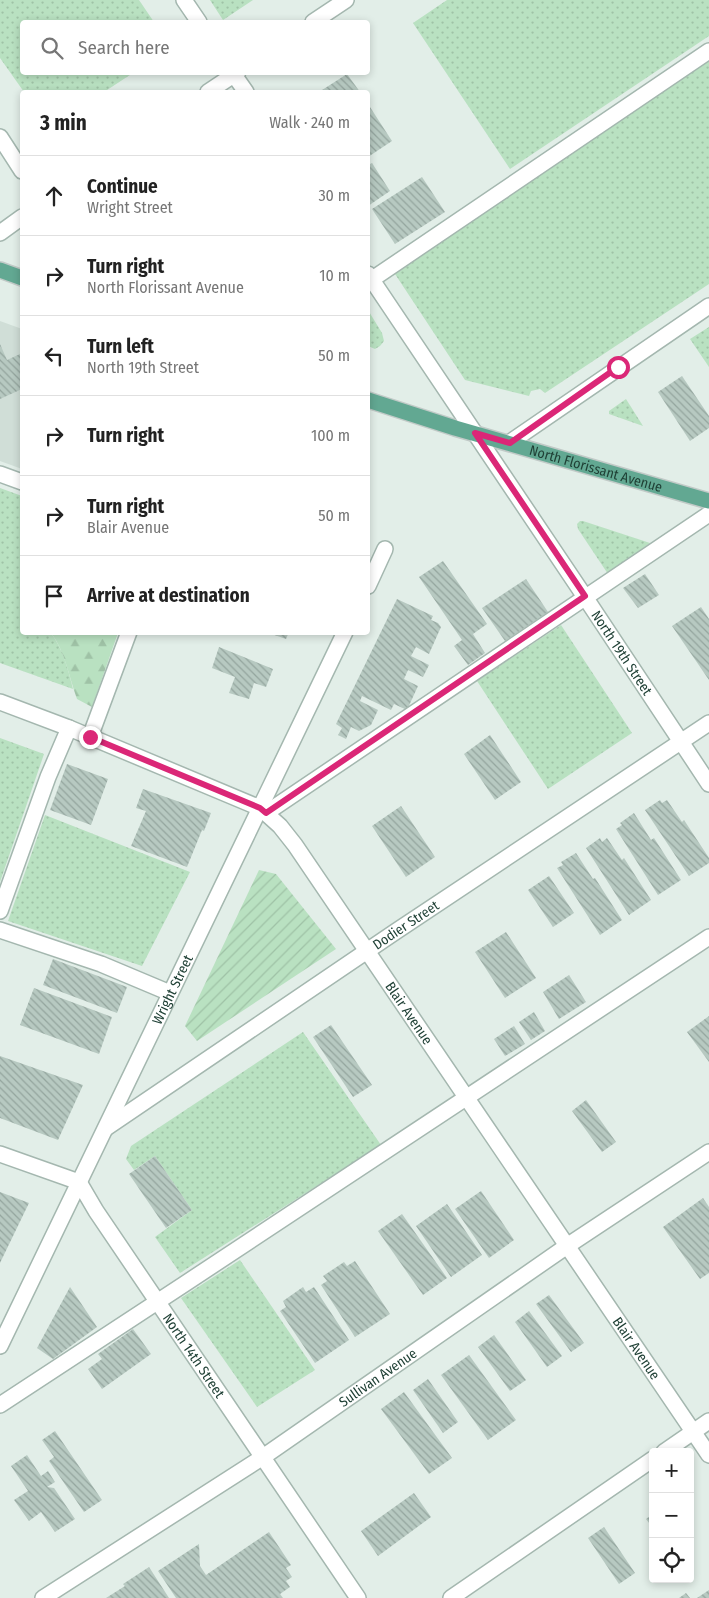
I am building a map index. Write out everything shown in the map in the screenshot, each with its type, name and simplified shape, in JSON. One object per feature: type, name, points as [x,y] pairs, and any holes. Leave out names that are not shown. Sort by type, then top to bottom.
[{"type":"main road","points":[[0,270],[20,277]]},
{"type":"main road","name":"North Florissant Avenue","points":[[370,401],[455,428],[709,501]]},
{"type":"street","points":[[184,0],[198,20]]},
{"type":"street","points":[[316,20],[346,0]]},
{"type":"street","points":[[370,277],[709,51]]},
{"type":"street","points":[[211,90],[232,75]]},
{"type":"street","points":[[236,75],[245,90]]},
{"type":"street","points":[[0,137],[20,168]]},
{"type":"street","points":[[0,233],[20,219]]},
{"type":"street","name":"North 19th Street","points":[[370,277],[709,784]]},
{"type":"street","points":[[510,443],[709,306]]},
{"type":"street","points":[[0,474],[20,481]]},
{"type":"street","points":[[263,810],[709,514]]},
{"type":"street","points":[[370,582],[385,549]]},
{"type":"street","points":[[90,737],[128,635]]},
{"type":"street","name":"Wright Street","points":[[0,1346],[170,993],[263,810],[344,635]]},
{"type":"street","name":"Blair Avenue","points":[[0,702],[69,728],[263,810],[280,826],[368,950],[709,1455]]},
{"type":"street","name":"Dodier Street","points":[[105,1129],[368,950],[709,723]]},
{"type":"street","points":[[0,911],[48,776],[69,728]]},
{"type":"street","points":[[0,930],[101,964],[170,993]]},
{"type":"street","points":[[0,1404],[158,1302],[709,937]]},
{"type":"street","name":"Sullivan Avenue","points":[[43,1598],[263,1456],[567,1246],[709,1152]]},
{"type":"street","points":[[0,1154],[79,1182]]},
{"type":"street","name":"North 14th Street","points":[[79,1182],[96,1211],[358,1598]]},
{"type":"street","points":[[670,1448],[709,1421]]},
{"type":"street","points":[[451,1598],[649,1462]]},
{"type":"shaded area","points":[[0,321],[20,328],[20,468],[0,461]]},
{"type":"green space","points":[[0,0],[139,0],[153,20],[20,20],[20,75],[130,75],[107,90],[23,90],[0,58]]},
{"type":"green space","points":[[210,0],[253,0],[223,20]]},
{"type":"green space","points":[[447,0],[709,0],[709,36],[510,169],[413,23]]},
{"type":"green space","points":[[709,60],[709,284],[545,393],[540,389],[531,391],[529,396],[465,380],[395,274]]},
{"type":"green space","points":[[370,313],[382,333],[384,341],[375,349],[370,347]]},
{"type":"green space","points":[[709,327],[709,367],[690,339]]},
{"type":"green space","points":[[626,399],[643,426],[609,414],[609,411]]},
{"type":"green space","points":[[0,488],[20,495],[20,635],[52,635],[62,652],[73,689],[0,663]]},
{"type":"green space","points":[[580,521],[650,543],[608,574],[578,529],[577,524]]},
{"type":"green space","points":[[561,625],[632,733],[548,789],[477,681]]},
{"type":"green space","points":[[52,635],[117,635],[92,707],[77,699],[56,640]]},
{"type":"green space","points":[[0,738],[44,754],[0,882]]},
{"type":"green space","points":[[45,815],[190,872],[142,966],[8,921]]},
{"type":"green space","points":[[259,870],[276,874],[336,949],[197,1041],[185,1026]]},
{"type":"green space","points":[[303,1032],[381,1145],[180,1273],[155,1237],[192,1210],[155,1156],[134,1170],[126,1159],[131,1146]]},
{"type":"green space","points":[[240,1260],[315,1370],[257,1407],[181,1298]]},
{"type":"building","points":[[348,75],[359,90],[322,90]]},
{"type":"building","points":[[370,107],[392,141],[370,156]]},
{"type":"building","points":[[372,163],[390,191],[370,205],[370,164]]},
{"type":"building","points":[[422,177],[445,212],[395,244],[372,209]]},
{"type":"building","points":[[0,344],[7,360],[20,354],[20,390],[0,399]]},
{"type":"building","points":[[682,376],[709,416],[709,428],[690,441],[658,392]]},
{"type":"building","points":[[443,561],[487,624],[473,634],[485,653],[468,665],[454,646],[462,640],[419,577]]},
{"type":"building","points":[[645,574],[659,595],[638,608],[623,588]]},
{"type":"building","points":[[526,579],[548,612],[505,641],[482,608]]},
{"type":"building","points":[[397,599],[433,616],[431,620],[438,623],[441,627],[429,654],[416,647],[411,656],[429,665],[423,677],[408,670],[404,679],[418,686],[407,710],[394,704],[391,710],[362,696],[360,701],[378,710],[371,725],[359,731],[351,727],[346,739],[338,735],[342,728],[336,724]]},
{"type":"building","points":[[701,607],[709,619],[709,680],[672,626]]},
{"type":"building","points":[[275,635],[288,635],[286,639]]},
{"type":"building","points":[[219,647],[273,669],[266,687],[254,683],[249,699],[229,693],[235,677],[212,668]]},
{"type":"building","points":[[490,735],[521,782],[495,800],[464,754]]},
{"type":"building","points":[[67,764],[108,779],[91,825],[50,810]]},
{"type":"building","points":[[143,789],[211,813],[187,867],[131,846],[146,811],[136,808]]},
{"type":"building","points":[[660,800],[662,803],[667,800],[682,822],[684,820],[709,858],[709,863],[689,876],[645,810]]},
{"type":"building","points":[[401,806],[435,857],[406,877],[372,826]]},
{"type":"building","points":[[634,813],[651,840],[654,838],[681,880],[658,895],[616,829],[622,825],[620,823]]},
{"type":"building","points":[[600,838],[602,842],[607,838],[622,860],[624,858],[651,900],[629,915],[586,848]]},
{"type":"building","points":[[576,853],[593,879],[595,878],[622,920],[600,935],[557,868],[563,865],[561,862]]},
{"type":"building","points":[[549,876],[574,913],[553,927],[528,890]]},
{"type":"building","points":[[506,932],[536,978],[505,998],[475,952]]},
{"type":"building","points":[[53,959],[127,987],[117,1013],[43,985]]},
{"type":"building","points":[[569,975],[586,1002],[559,1019],[543,992]]},
{"type":"building","points":[[34,988],[112,1017],[99,1054],[20,1025]]},
{"type":"building","points":[[534,1012],[545,1031],[531,1040],[519,1022]]},
{"type":"building","points":[[709,1016],[709,1062],[687,1032]]},
{"type":"building","points":[[331,1025],[372,1085],[353,1097],[313,1037]]},
{"type":"building","points":[[514,1026],[525,1044],[505,1056],[494,1039]]},
{"type":"building","points":[[0,1056],[83,1085],[58,1140],[0,1118]]},
{"type":"building","points":[[586,1100],[616,1142],[602,1152],[572,1111]]},
{"type":"building","points":[[155,1156],[192,1210],[166,1228],[129,1174]]},
{"type":"building","points":[[481,1191],[514,1240],[489,1258],[455,1209]]},
{"type":"building","points":[[0,1192],[29,1203],[0,1263]]},
{"type":"building","points":[[703,1198],[709,1207],[709,1273],[700,1279],[663,1227]]},
{"type":"building","points":[[447,1204],[482,1255],[451,1277],[416,1226]]},
{"type":"building","points":[[402,1214],[447,1278],[423,1295],[378,1231]]},
{"type":"building","points":[[355,1261],[390,1314],[355,1337],[321,1285],[327,1281],[323,1276],[344,1262],[347,1266]]},
{"type":"building","points":[[70,1287],[97,1327],[53,1359],[37,1348]]},
{"type":"building","points":[[303,1287],[306,1292],[314,1287],[349,1340],[315,1363],[280,1311],[286,1307],[283,1301]]},
{"type":"building","points":[[549,1295],[584,1343],[571,1352],[536,1304]]},
{"type":"building","points":[[529,1311],[562,1356],[547,1367],[515,1322]]},
{"type":"building","points":[[133,1329],[151,1354],[102,1389],[88,1369],[102,1359],[98,1354]]},
{"type":"building","points":[[494,1335],[526,1380],[510,1391],[478,1347]]},
{"type":"building","points":[[469,1355],[516,1420],[488,1440],[441,1375]]},
{"type":"building","points":[[428,1379],[458,1422],[443,1433],[413,1390]]},
{"type":"building","points":[[404,1392],[452,1458],[429,1474],[381,1409]]},
{"type":"building","points":[[55,1431],[102,1500],[84,1512],[49,1461],[54,1457],[42,1440]]},
{"type":"building","points":[[27,1455],[41,1476],[48,1471],[55,1482],[47,1487],[54,1488],[75,1519],[55,1532],[41,1512],[29,1521],[14,1500],[28,1491],[11,1466]]},
{"type":"building","points":[[414,1493],[431,1517],[378,1556],[361,1531]]},
{"type":"building","points":[[604,1527],[635,1573],[619,1584],[588,1538]]},
{"type":"building","points":[[269,1532],[291,1565],[286,1568],[292,1577],[286,1581],[290,1587],[280,1594],[283,1598],[176,1598],[158,1571],[199,1544],[200,1566],[206,1575]]},
{"type":"building","points":[[149,1567],[169,1598],[106,1598],[125,1586],[123,1584]]},
{"type":"building","points":[[709,1590],[709,1598],[697,1598]]},
{"type":"building","points":[[686,1593],[690,1598],[679,1598]]},
{"type":"route","points":[[90,737],[260,808],[266,813],[585,596],[475,433],[510,443],[618,367]]}]
